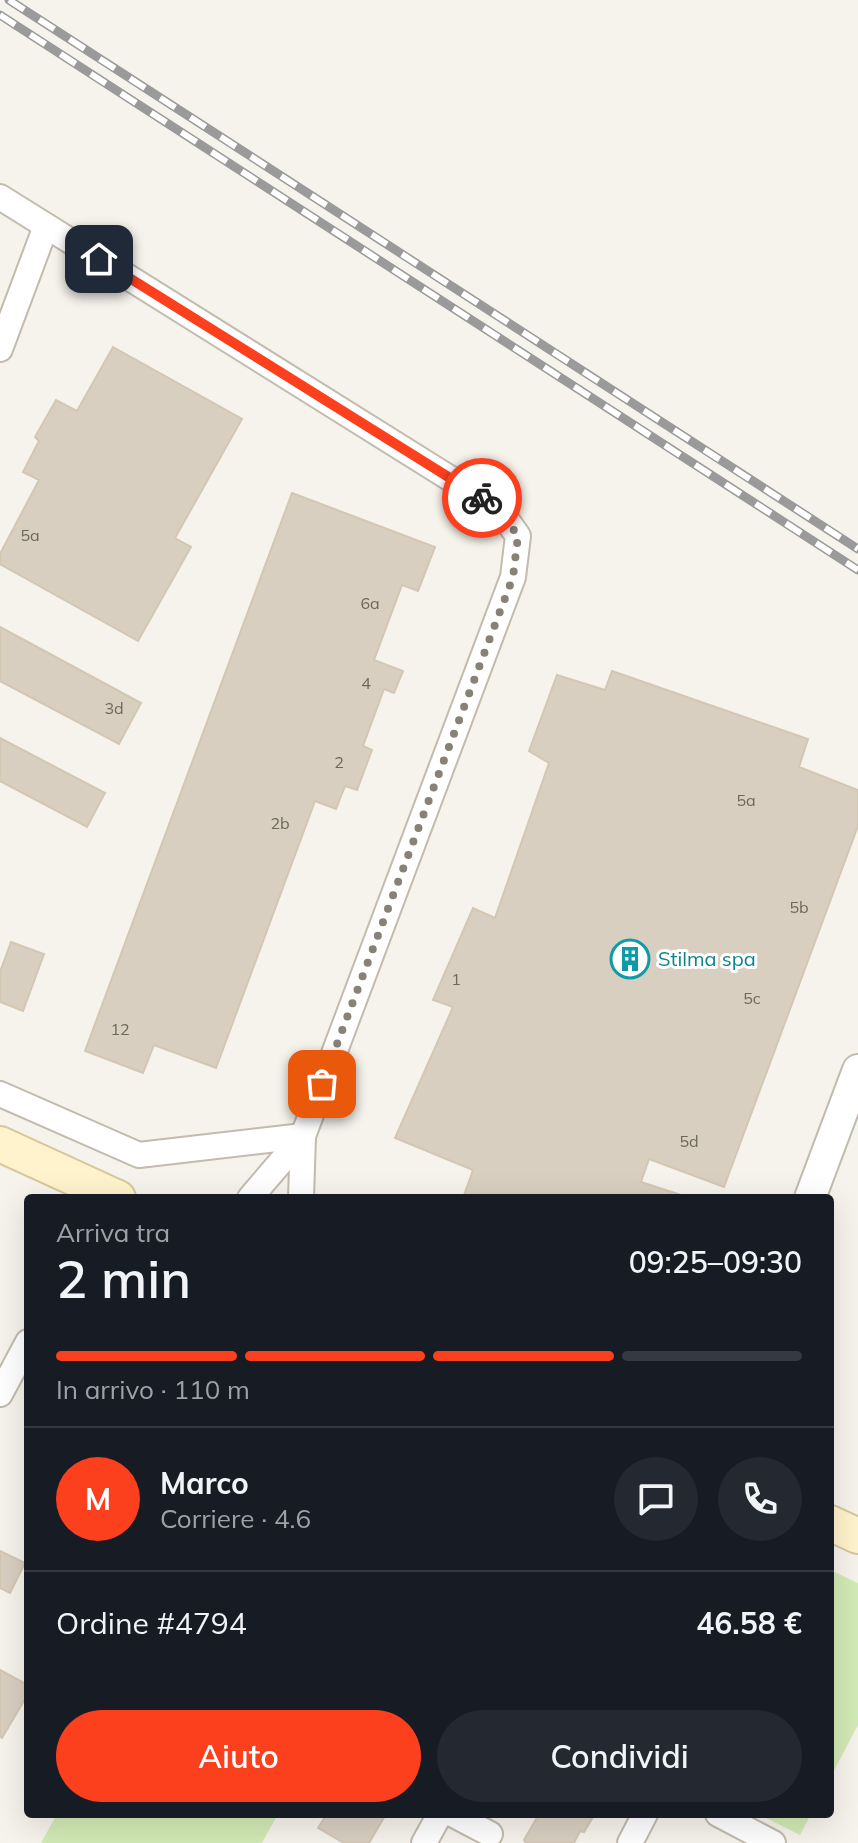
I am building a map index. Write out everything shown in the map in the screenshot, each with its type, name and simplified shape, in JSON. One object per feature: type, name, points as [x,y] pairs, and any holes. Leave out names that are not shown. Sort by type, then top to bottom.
[{"type":"main road","points":[[0,1144],[102,1194]]},
{"type":"street","points":[[0,197],[499,509],[518,536],[513,577],[303,1136],[301,1194]]},
{"type":"street","points":[[0,349],[46,226]]},
{"type":"street","points":[[812,1194],[858,1070]]},
{"type":"street","points":[[0,1094],[139,1155],[180,1153],[303,1136]]},
{"type":"street","points":[[253,1194],[303,1136]]},
{"type":"street","points":[[0,1394],[24,1349]]},
{"type":"street","points":[[424,1843],[438,1818]]},
{"type":"street","points":[[460,1818],[490,1834]]},
{"type":"street","points":[[630,1843],[643,1818]]},
{"type":"street","points":[[726,1818],[773,1843]]},
{"type":"green space","points":[[834,1572],[858,1583],[858,1725],[834,1770]]},
{"type":"green space","points":[[55,1818],[276,1818],[262,1843],[41,1843]]},
{"type":"green space","points":[[766,1818],[809,1818],[800,1835]]},
{"type":"building","points":[[113,347],[242,419],[175,538],[191,547],[138,641],[0,564],[0,554],[39,480],[23,472],[39,441],[35,437],[56,400],[77,411]]},
{"type":"building","points":[[292,493],[435,547],[418,591],[402,585],[374,660],[403,671],[394,693],[384,689],[363,746],[372,750],[357,790],[345,786],[336,809],[315,801],[216,1068],[154,1045],[143,1073],[85,1051]]},
{"type":"building","points":[[0,627],[141,703],[119,744],[0,681]]},
{"type":"building","name":"Stilma spa","points":[[612,671],[808,739],[799,767],[858,790],[858,826],[724,1187],[649,1159],[641,1182],[678,1194],[464,1194],[473,1170],[395,1138],[453,1007],[433,1000],[473,908],[495,918],[549,763],[529,751],[557,675],[605,690]]},
{"type":"building","points":[[0,738],[105,793],[87,827],[0,781]]},
{"type":"building","points":[[11,942],[44,954],[23,1011],[0,1002],[0,972]]},
{"type":"building","points":[[0,1551],[24,1565],[10,1593],[0,1588]]},
{"type":"building","points":[[0,1670],[24,1683],[24,1701],[2,1738]]},
{"type":"building","points":[[324,1818],[384,1818],[369,1843],[344,1843],[318,1828]]},
{"type":"building","points":[[537,1818],[592,1818],[574,1843],[526,1843],[524,1840]]},
{"type":"railway","points":[[9,0],[858,549]]},
{"type":"railway","points":[[0,15],[858,570]]},
{"type":"way so far","points":[[322,1084],[513,577],[518,536],[499,509],[482,498]]},
{"type":"place","name":"Stilma spa","points":[[630,959]]},
{"type":"route","points":[[99,259],[482,498]]}]
